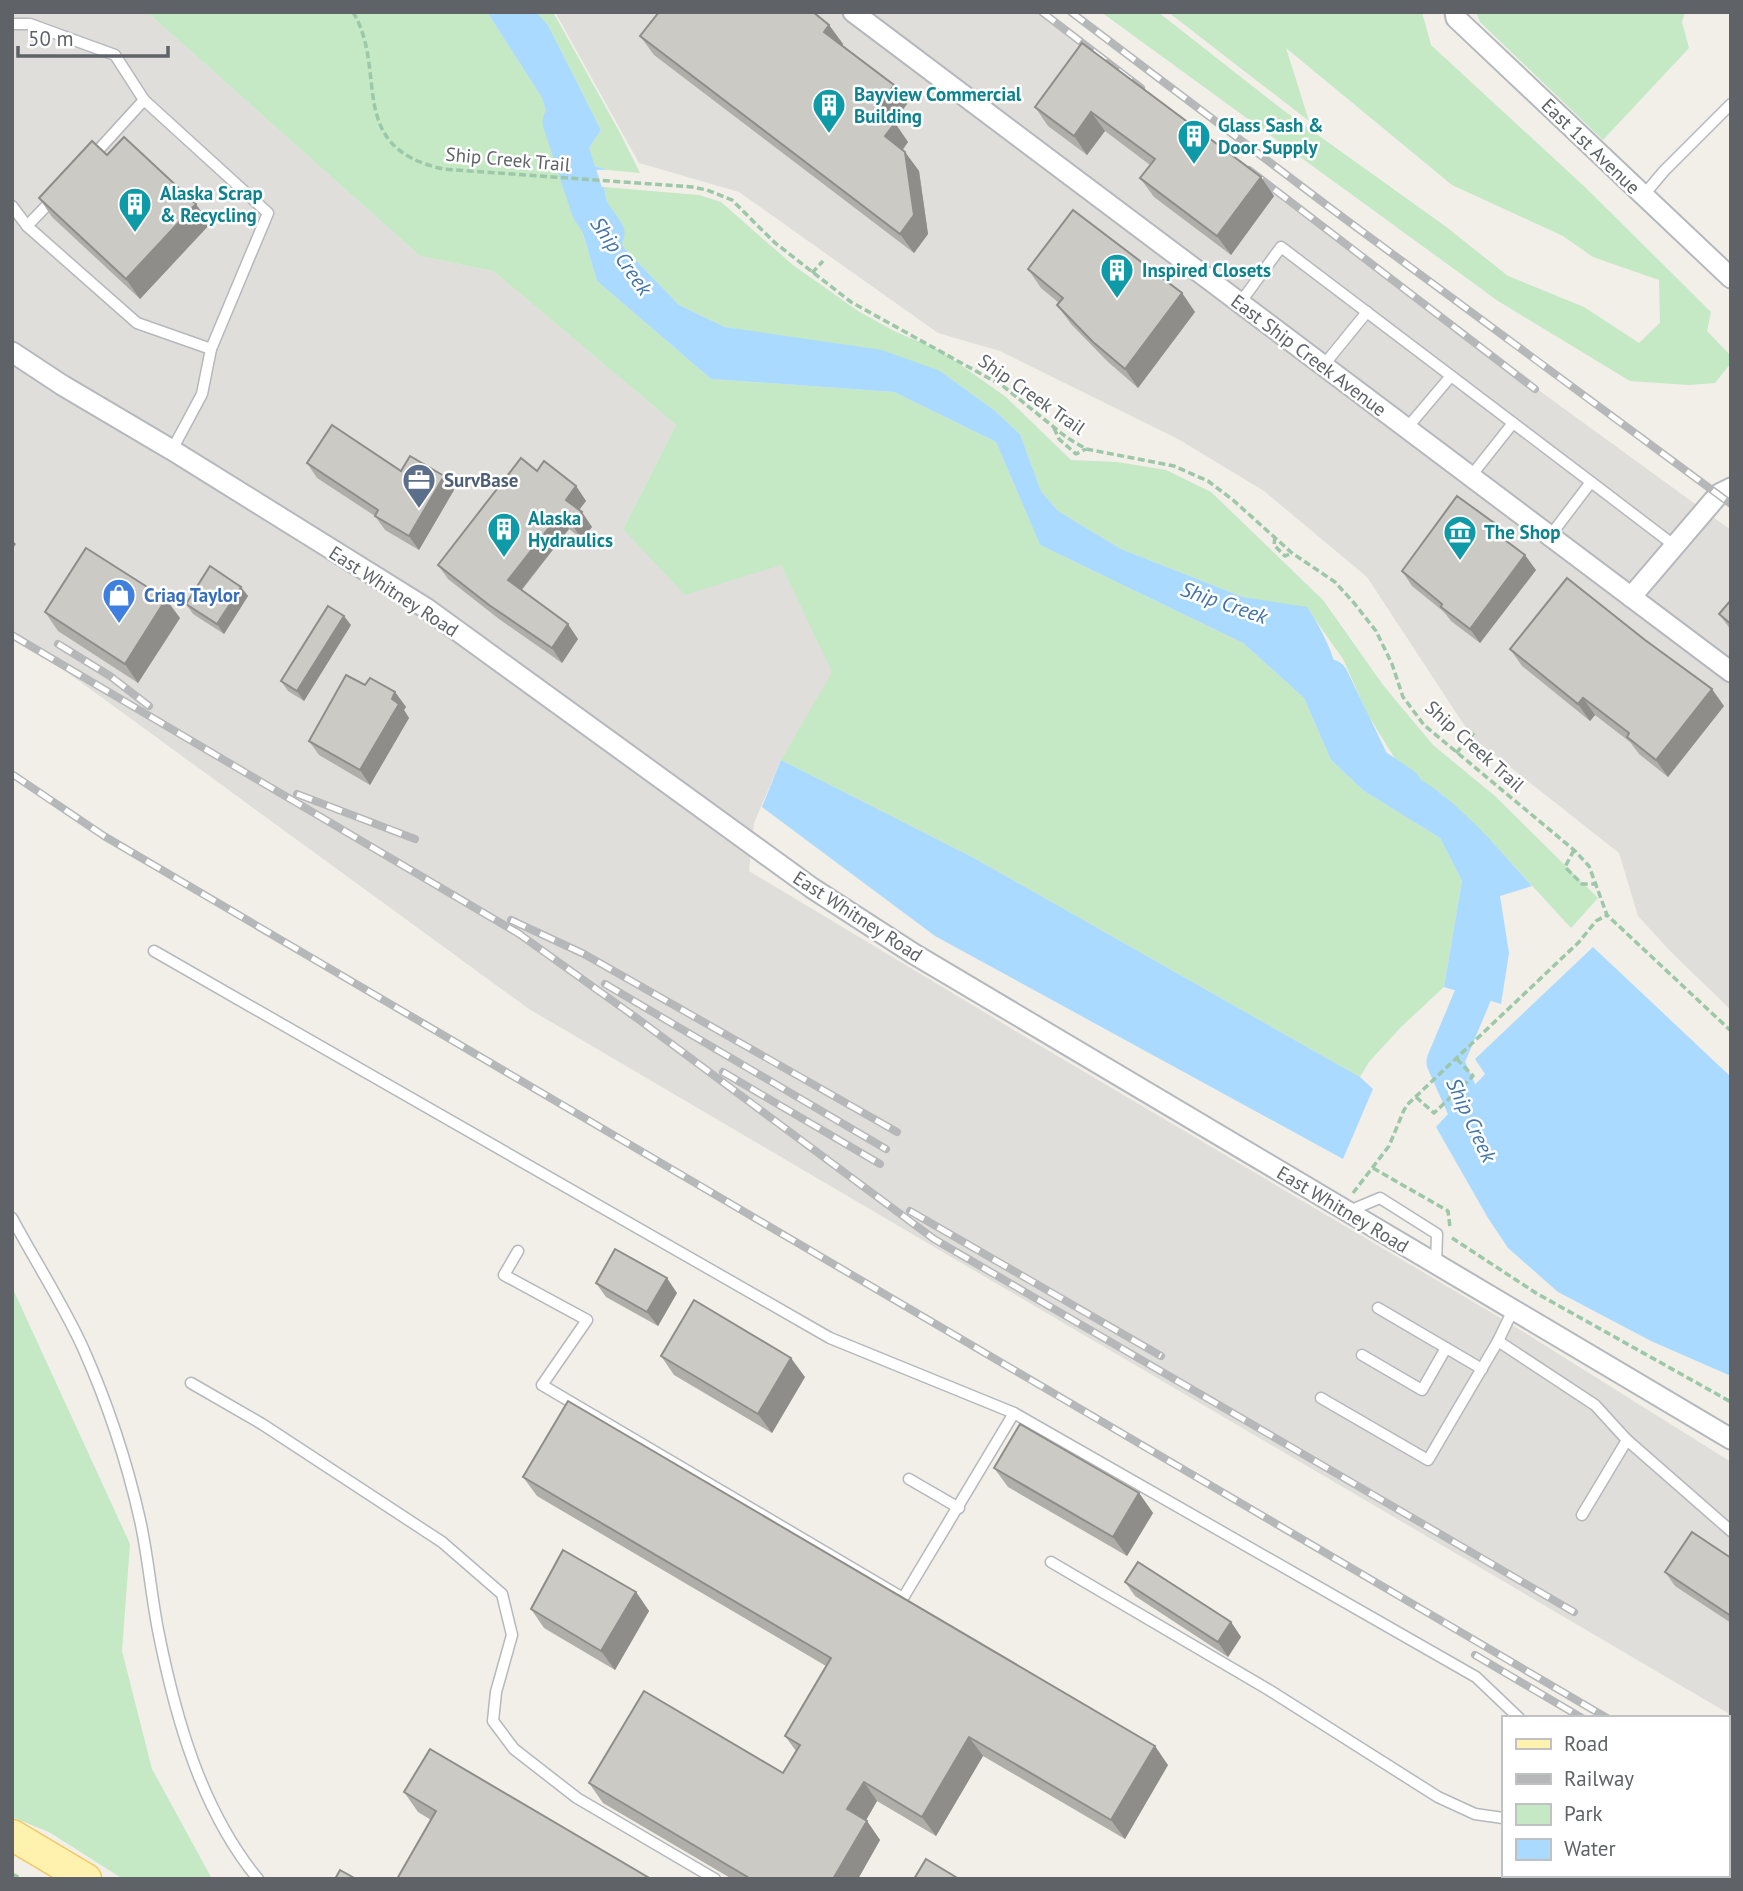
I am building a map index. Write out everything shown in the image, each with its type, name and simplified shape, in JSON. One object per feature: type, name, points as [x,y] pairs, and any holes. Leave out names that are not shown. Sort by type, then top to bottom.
[{"type":"main road","points":[[12,1835],[86,1879]]},
{"type":"street","name":"East Ship Creek Avenue","points":[[853,12],[1731,673]]},
{"type":"street","name":"East 1st Avenue","points":[[1455,12],[1456,18],[1731,278]]},
{"type":"street","name":"East Whitney Road","points":[[12,352],[426,608],[812,888],[914,954],[1731,1438]]},
{"type":"street","points":[[1631,597],[1719,494],[1731,488]]},
{"type":"lane","points":[[12,24],[30,24],[115,55],[144,100],[268,213],[211,349],[202,394],[172,450]]},
{"type":"lane","points":[[81,168],[144,100]]},
{"type":"lane","points":[[1643,197],[1664,171],[1731,104]]},
{"type":"lane","points":[[27,226],[63,187]]},
{"type":"lane","points":[[12,206],[27,226],[137,323],[211,349]]},
{"type":"lane","points":[[1240,303],[1281,247],[1675,546]]},
{"type":"lane","points":[[1324,366],[1367,312]]},
{"type":"lane","points":[[1407,428],[1451,376]]},
{"type":"lane","points":[[1471,476],[1513,423]]},
{"type":"lane","points":[[1550,536],[1591,482]]},
{"type":"lane","points":[[154,951],[830,1338],[1014,1413],[1476,1676],[1517,1716]]},
{"type":"lane","points":[[1344,1210],[1380,1198],[1437,1234],[1436,1265]]},
{"type":"lane","points":[[12,1218],[83,1348],[114,1430],[140,1520],[173,1703],[217,1815],[258,1879]]},
{"type":"lane","points":[[518,1251],[504,1275],[587,1320],[542,1385],[903,1598],[1014,1413]]},
{"type":"lane","points":[[1378,1308],[1482,1369]]},
{"type":"lane","points":[[1321,1398],[1428,1460],[1498,1341],[1513,1310]]},
{"type":"lane","points":[[1498,1341],[1595,1405],[1627,1440],[1731,1531]]},
{"type":"lane","points":[[1362,1355],[1422,1390],[1446,1348]]},
{"type":"lane","points":[[191,1383],[262,1424],[442,1542],[502,1594],[512,1636],[496,1692],[493,1721],[514,1749],[578,1798],[715,1879]]},
{"type":"lane","points":[[1581,1515],[1627,1440]]},
{"type":"lane","points":[[909,1479],[959,1507]]},
{"type":"lane","points":[[1051,1562],[1269,1690],[1438,1797],[1475,1814],[1502,1818]]},
{"type":"path","name":"Ship Creek Trail","points":[[353,12],[366,45],[375,113],[383,131],[398,149],[420,162],[462,171],[692,187],[732,200],[774,242],[850,302],[1003,386],[1086,449],[1174,466],[1208,481],[1292,553],[1335,582],[1376,631],[1392,664],[1403,697],[1424,725],[1574,850],[1589,866],[1607,915],[1731,1031]]},
{"type":"path","points":[[812,273],[823,261]]},
{"type":"path","points":[[1053,426],[1059,439],[1076,454],[1086,449]]},
{"type":"path","points":[[1275,537],[1274,545],[1278,551],[1285,556],[1292,553]]},
{"type":"path","points":[[1456,753],[1474,733]]},
{"type":"path","points":[[1574,850],[1565,867],[1582,884],[1597,884]]},
{"type":"path","points":[[1344,1210],[1389,1146],[1409,1103],[1579,942],[1596,921],[1607,915]]},
{"type":"path","points":[[1416,1097],[1434,1113],[1473,1076],[1457,1058]]},
{"type":"path","points":[[1373,1168],[1448,1211],[1452,1239],[1536,1293],[1731,1402]]},
{"type":"path","points":[[12,1874],[22,1879]]},
{"type":"shaded area","points":[[12,12],[147,12],[420,256],[493,271],[676,425],[623,529],[781,565],[833,672],[781,760],[754,823],[749,871],[1514,1326],[1731,1462],[1731,1715],[529,1009],[12,632]]},
{"type":"shaded area","points":[[555,12],[1042,12],[1489,354],[1731,530],[1731,1010],[1638,916],[1619,853],[1472,737],[1367,577],[1264,491],[1178,439],[1000,351],[938,333],[739,192],[639,163]]},
{"type":"green space","points":[[147,12],[487,12],[542,98],[597,281],[711,379],[894,392],[996,442],[1040,545],[1243,643],[1304,698],[1331,760],[1364,791],[1440,838],[1462,881],[1444,987],[1401,1027],[1369,1062],[1360,1077],[974,858],[781,760],[832,672],[781,565],[685,595],[623,529],[676,425],[493,271],[420,256]]},
{"type":"green space","points":[[536,12],[553,12],[640,173],[608,170],[591,165],[589,148],[601,130],[548,25]]},
{"type":"green space","points":[[1101,12],[1158,12],[1283,110],[1445,226],[1508,276],[1584,307],[1639,343],[1660,323],[1659,280],[1593,257],[1563,236],[1452,185],[1286,48],[1309,121],[1168,12],[1422,12],[1431,45],[1587,189],[1711,312],[1707,331],[1731,356],[1731,363],[1715,383],[1689,385],[1630,381],[1498,301]]},
{"type":"green space","points":[[1476,12],[1685,12],[1682,22],[1689,48],[1603,140],[1480,22]]},
{"type":"green space","points":[[604,187],[699,195],[721,202],[793,265],[858,311],[896,332],[941,351],[1006,397],[1071,460],[1117,462],[1166,470],[1211,492],[1323,600],[1383,685],[1433,745],[1495,796],[1598,898],[1571,928],[1493,843],[1442,794],[1402,770],[1368,715],[1343,659],[1307,608],[1243,597],[1121,549],[1058,511],[1041,491],[1020,434],[994,410],[940,371],[725,327],[679,305],[625,249],[611,223]]},
{"type":"green space","points":[[12,1287],[130,1544],[122,1651],[152,1769],[212,1879],[123,1879],[49,1832],[12,1817]]},
{"type":"water","points":[[487,12],[536,12],[548,25],[601,130],[589,148],[591,165],[608,170],[563,169],[542,98]]},
{"type":"water","points":[[604,187],[611,223],[625,249],[679,305],[725,327],[882,350],[940,371],[994,410],[1020,434],[1041,491],[1058,511],[1121,549],[1243,597],[1307,607],[1318,624],[1333,659],[1344,693],[1356,750],[1413,776],[1444,796],[1479,828],[1532,886],[1500,896],[1509,953],[1501,1004],[1444,987],[1462,881],[1440,838],[1364,791],[1331,760],[1304,698],[1243,643],[1040,545],[996,442],[894,392],[711,379],[597,281],[570,190]]},
{"type":"water","points":[[781,760],[974,858],[1360,1077],[1373,1089],[1343,1159],[935,936],[762,807]]},
{"type":"water","points":[[1593,947],[1731,1077],[1731,1376],[1651,1341],[1558,1292],[1508,1248],[1436,1127],[1485,1074],[1475,1059]]},
{"type":"building","name":"Bayview Commercial Building","points":[[659,12],[813,12],[829,25],[824,32],[894,85],[876,109],[895,123],[885,136],[905,152],[914,215],[900,234],[640,36]]},
{"type":"building","name":"Glass Sash & Door Supply","points":[[1082,43],[1261,177],[1217,236],[1140,178],[1155,159],[1091,112],[1074,136],[1035,107]]},
{"type":"building","name":"Alaska Scrap & Recycling","points":[[124,137],[196,204],[126,279],[39,198],[92,141],[107,155]]},
{"type":"building","name":"Inspired Closets","points":[[1073,210],[1182,293],[1125,369],[1093,342],[1057,305],[1063,298],[1028,269]]},
{"type":"building","points":[[332,425],[401,471],[410,456],[444,476],[409,536],[375,516],[378,510],[307,463]]},
{"type":"building","name":"Alaska Hydraulics","points":[[521,458],[537,471],[544,461],[576,486],[566,500],[582,512],[572,525],[559,515],[508,580],[568,624],[552,648],[489,605],[438,565]]},
{"type":"building","points":[[1457,496],[1497,525],[1493,531],[1525,555],[1470,629],[1402,571]]},
{"type":"building","name":"Criag Taylor","points":[[86,548],[166,599],[125,664],[45,612]]},
{"type":"building","points":[[210,566],[241,587],[217,624],[186,604]]},
{"type":"building","points":[[1567,578],[1712,689],[1656,760],[1627,737],[1629,733],[1583,698],[1578,704],[1510,649]]},
{"type":"building","points":[[1731,600],[1731,624],[1719,614]]},
{"type":"building","points":[[328,606],[344,616],[297,691],[281,681]]},
{"type":"building","points":[[346,675],[365,685],[370,678],[395,692],[392,699],[399,704],[360,770],[309,741]]},
{"type":"building","points":[[615,1249],[667,1278],[647,1312],[596,1283]]},
{"type":"building","points":[[694,1300],[791,1358],[758,1414],[661,1356]]},
{"type":"building","points":[[568,1401],[1155,1746],[1111,1820],[969,1737],[922,1817],[864,1782],[847,1809],[867,1821],[833,1879],[751,1879],[589,1783],[644,1691],[783,1773],[800,1745],[785,1736],[831,1658],[523,1477]]},
{"type":"building","points":[[1020,1424],[1139,1493],[1113,1537],[994,1468]]},
{"type":"building","points":[[1692,1532],[1731,1558],[1731,1616],[1665,1572]]},
{"type":"building","points":[[563,1550],[636,1592],[601,1651],[531,1609]]},
{"type":"building","points":[[1138,1562],[1231,1622],[1218,1642],[1125,1582]]},
{"type":"building","points":[[430,1749],[651,1879],[397,1879],[436,1811],[404,1792]]},
{"type":"building","points":[[926,1859],[959,1879],[914,1879]]},
{"type":"building","points":[[340,1870],[356,1879],[335,1879]]},
{"type":"waterway","name":"Ship Creek","points":[[561,122],[590,210],[606,233]]},
{"type":"waterway","name":"Ship Creek","points":[[1330,678],[1372,765],[1403,786]]},
{"type":"waterway","name":"Ship Creek","points":[[1480,945],[1473,995],[1445,1062],[1482,1145]]},
{"type":"railway","points":[[1042,12],[1141,88]]},
{"type":"railway","points":[[1071,12],[1337,213],[1731,504]]},
{"type":"railway","points":[[1249,170],[1535,389]]},
{"type":"railway","points":[[12,635],[521,935]]},
{"type":"railway","points":[[58,644],[110,676],[149,706]]},
{"type":"railway","points":[[12,774],[104,836],[1604,1716]]},
{"type":"railway","points":[[297,794],[415,839]]},
{"type":"railway","points":[[511,920],[584,954],[897,1132]]},
{"type":"railway","points":[[515,931],[934,1239],[1574,1612]]},
{"type":"railway","points":[[605,984],[886,1149]]},
{"type":"railway","points":[[723,1072],[880,1164]]},
{"type":"railway","points":[[910,1211],[1161,1356]]},
{"type":"railway","points":[[1475,1655],[1579,1716]]},
{"type":"place","name":"Bayview Commercial Building","points":[[829,135]]},
{"type":"place","name":"Glass Sash & Door Supply","points":[[1194,166]]},
{"type":"place","name":"Alaska Scrap & Recycling","points":[[135,234]]},
{"type":"place","name":"Inspired Closets","points":[[1117,300]]},
{"type":"place","name":"SurvBase","points":[[419,510]]},
{"type":"place","name":"Alaska Hydraulics","points":[[504,559]]},
{"type":"place","name":"The Shop","points":[[1460,562]]},
{"type":"place","name":"Criag Taylor","points":[[119,625]]}]
